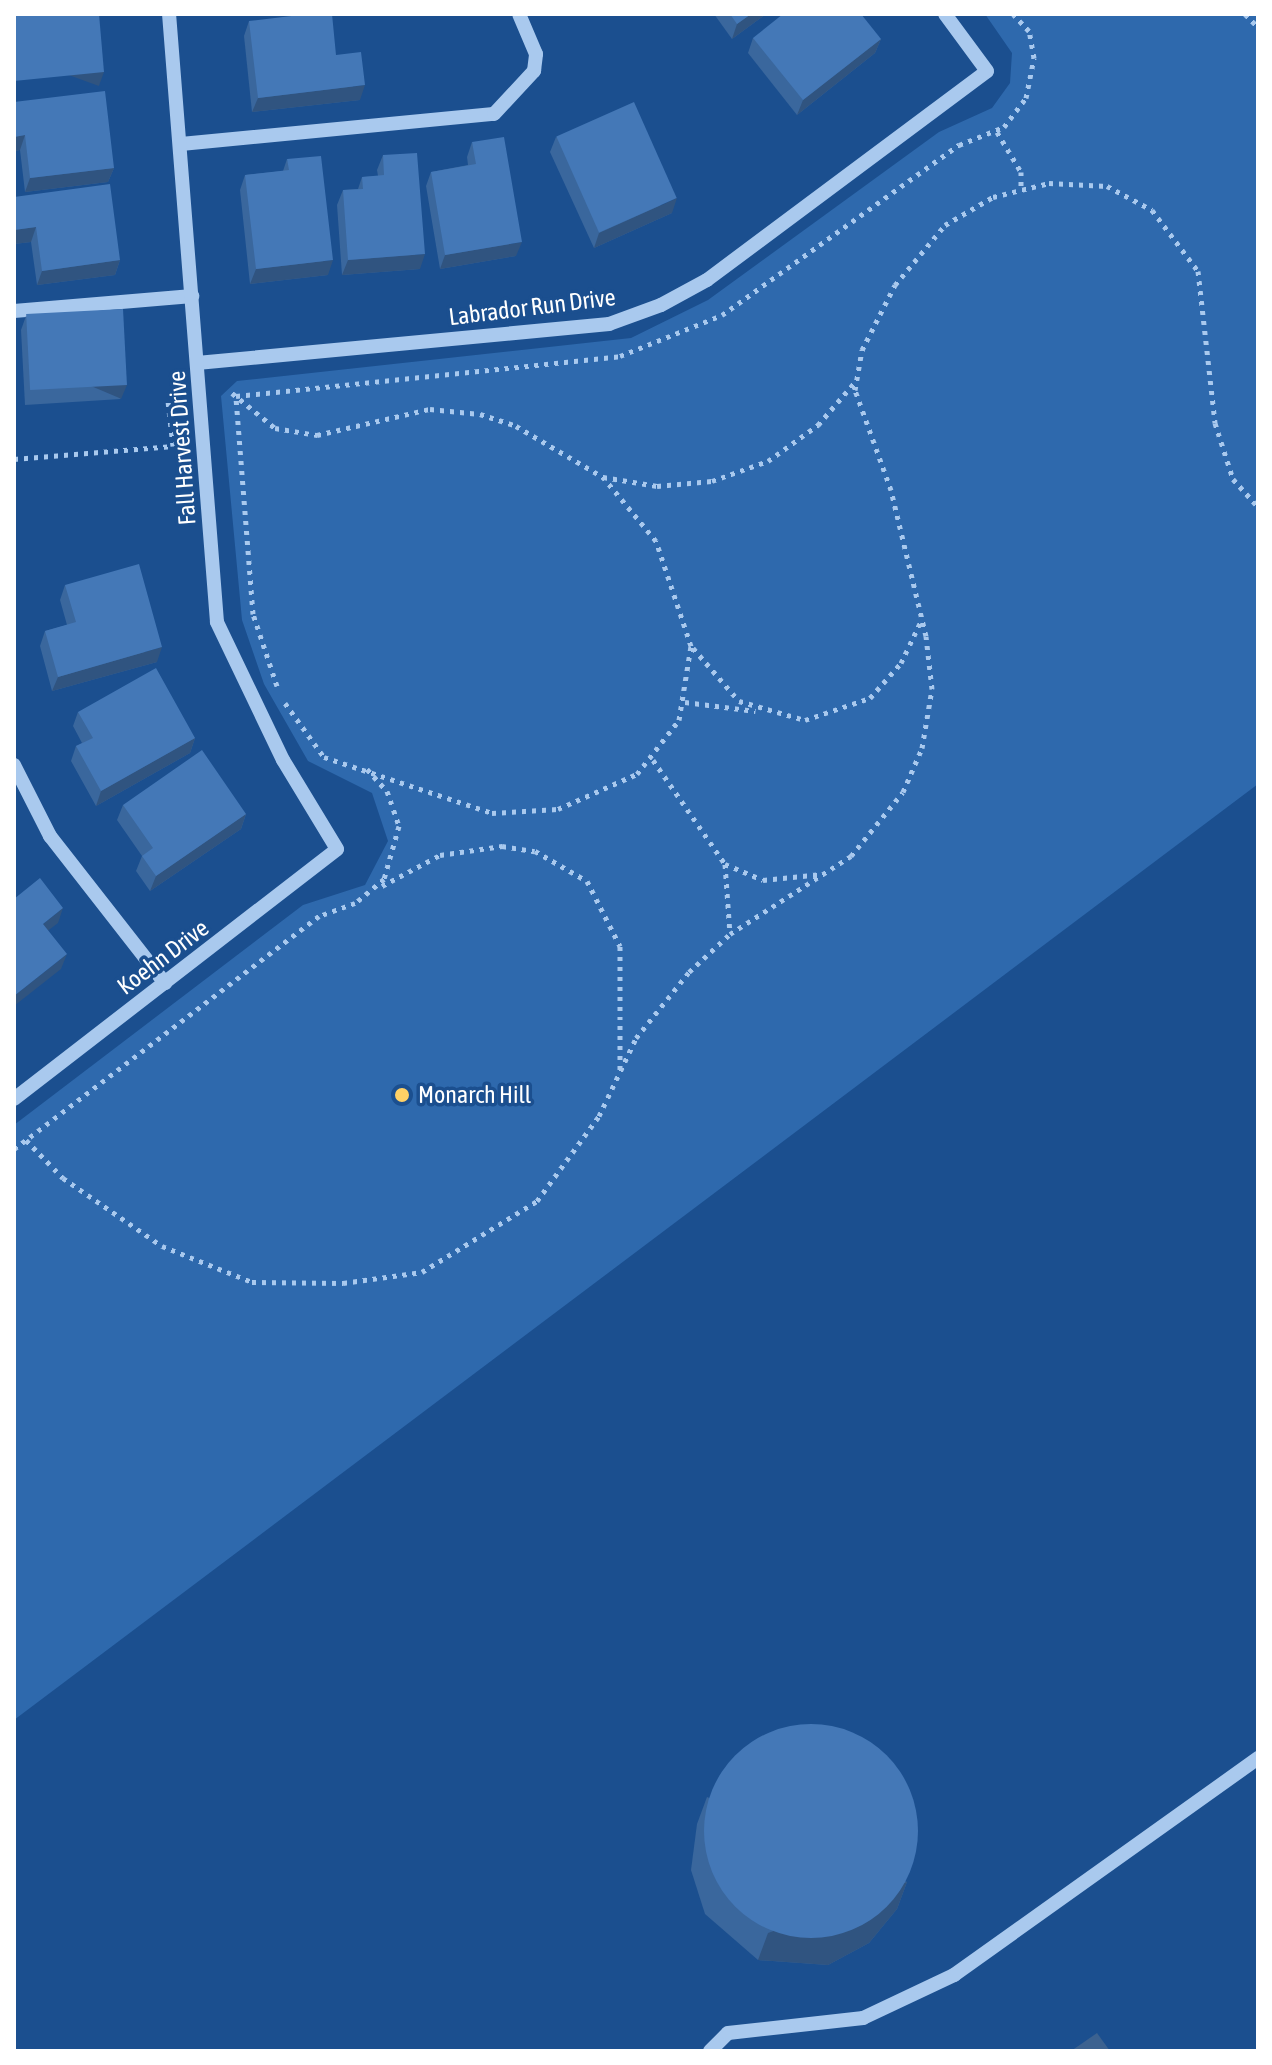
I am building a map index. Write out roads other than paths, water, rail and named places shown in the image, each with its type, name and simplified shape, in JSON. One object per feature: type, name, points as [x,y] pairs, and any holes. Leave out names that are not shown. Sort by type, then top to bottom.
[{"type":"street","name":"Fall Harvest Drive","points":[[169,14],[217,622],[283,760],[337,849]]},
{"type":"street","points":[[181,144],[494,114],[534,71],[536,54],[519,14]]},
{"type":"street","name":"Labrador Run Drive","points":[[197,363],[609,324],[707,280],[987,71],[945,14]]},
{"type":"street","points":[[14,311],[192,296]]},
{"type":"street","points":[[14,765],[50,836],[165,983]]},
{"type":"street","name":"Koehn Drive","points":[[14,1099],[337,849]]},
{"type":"street","points":[[710,2051],[728,2033],[863,2018],[954,1975],[1258,1758]]},
{"type":"place","name":"Monarch Hill","points":[[402,1095]]}]
